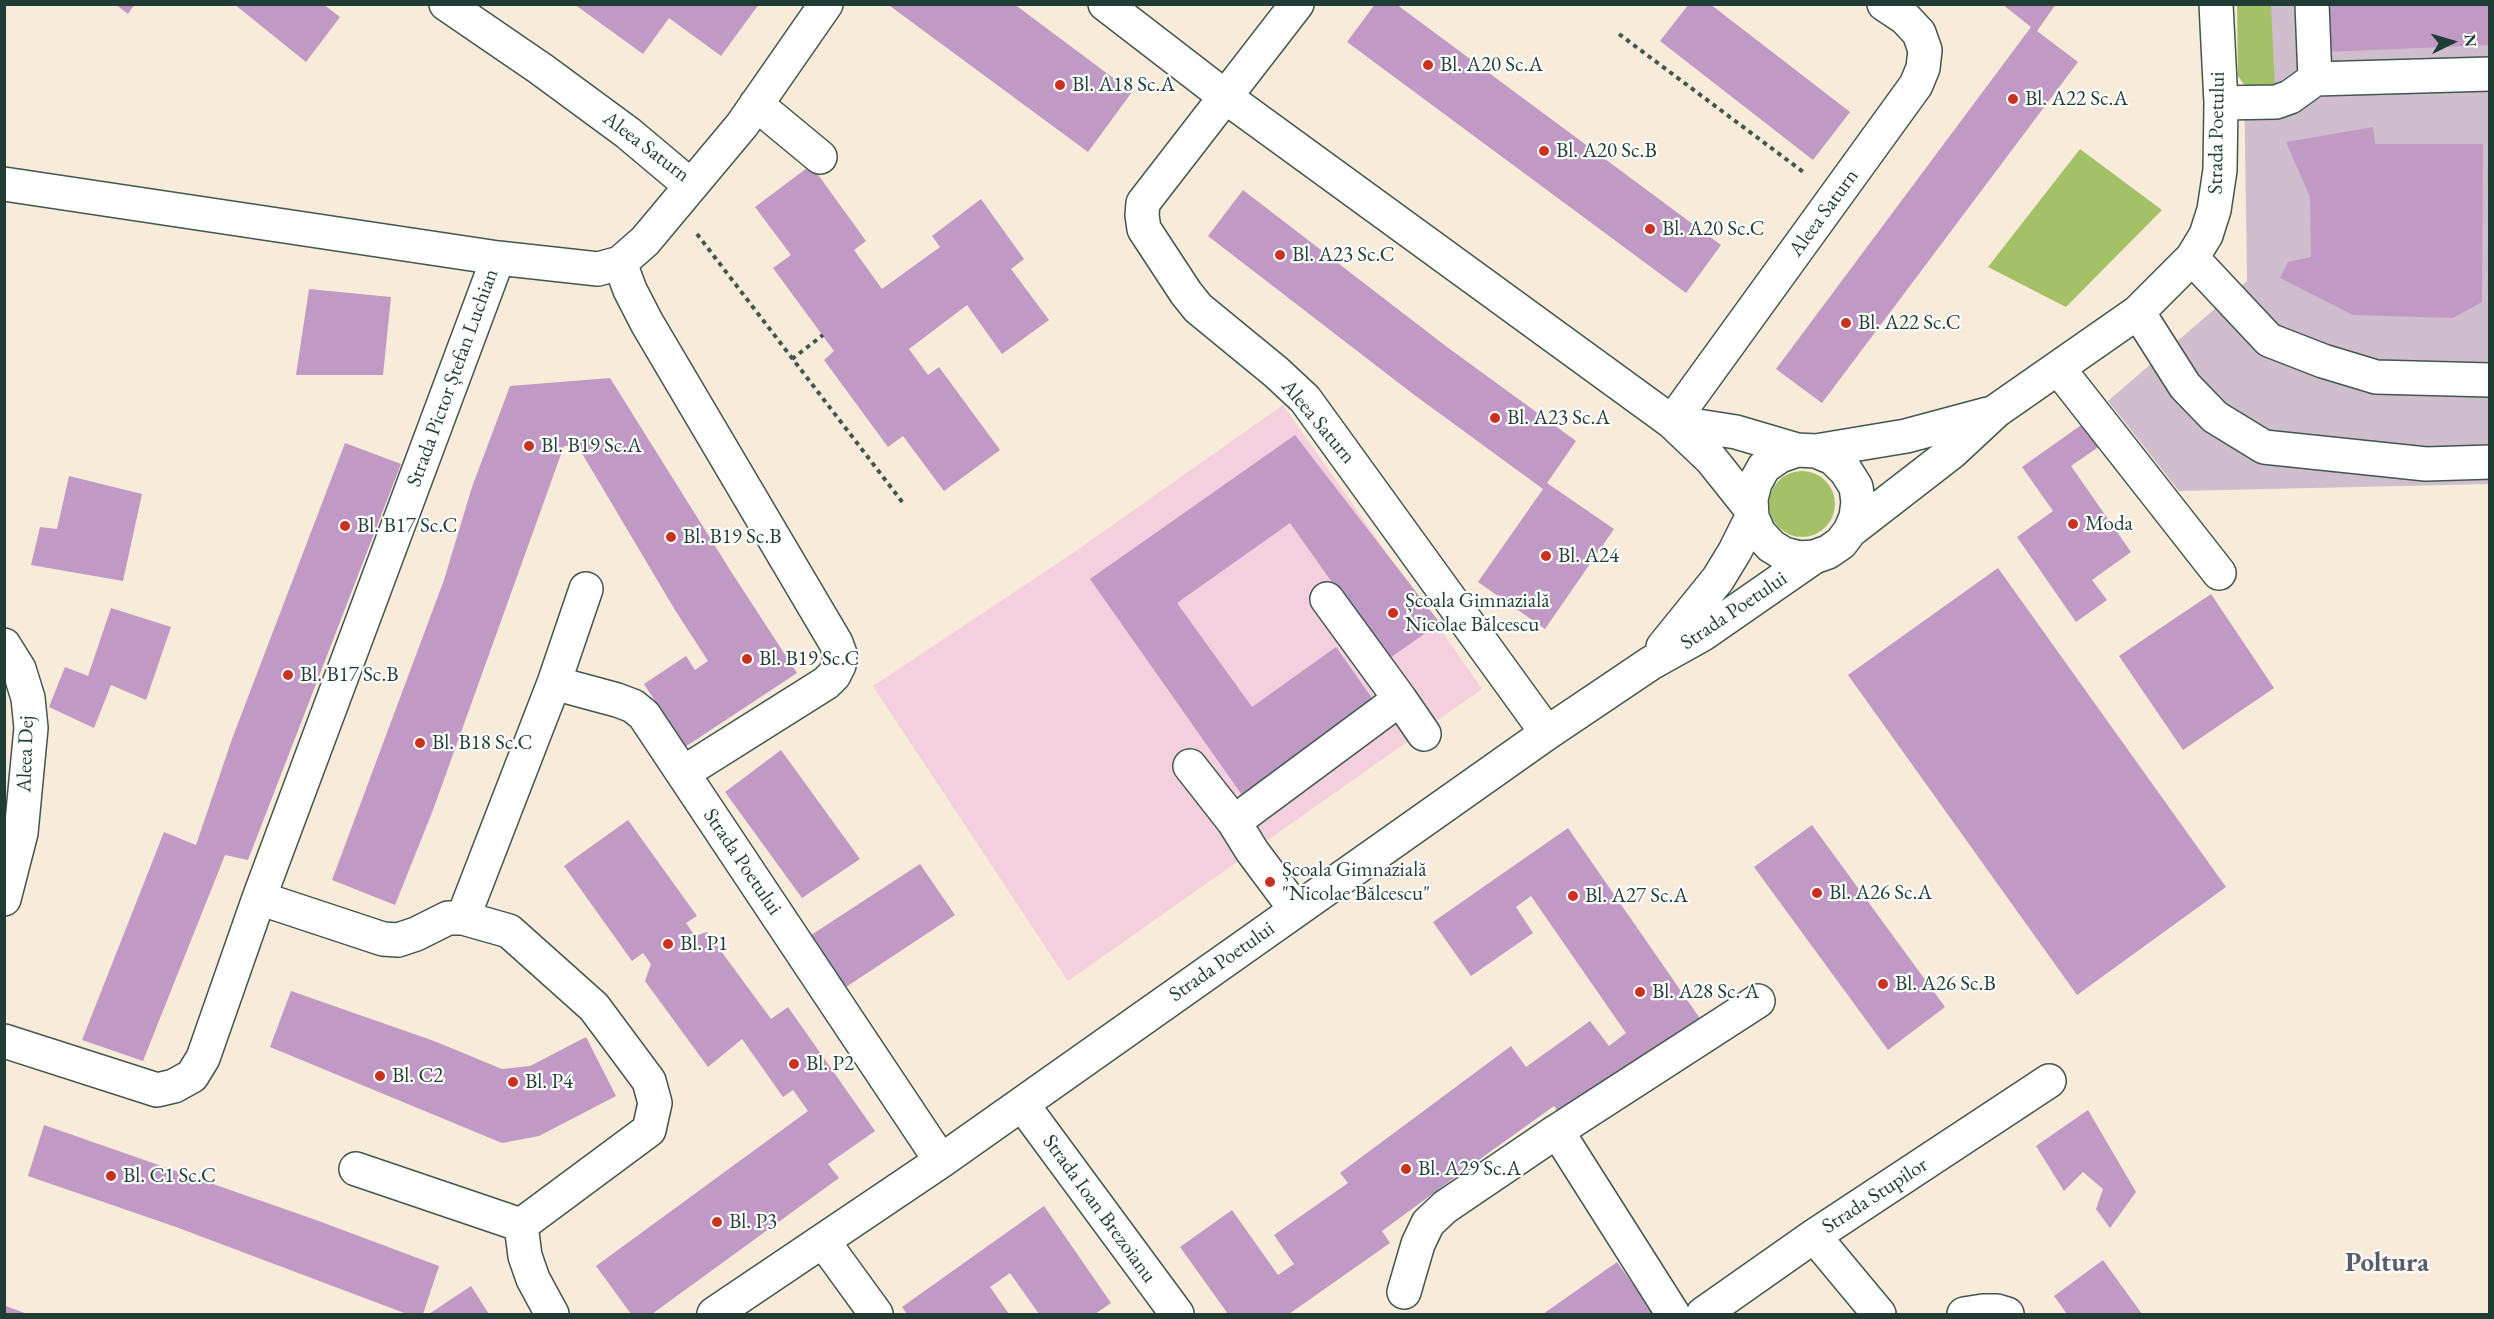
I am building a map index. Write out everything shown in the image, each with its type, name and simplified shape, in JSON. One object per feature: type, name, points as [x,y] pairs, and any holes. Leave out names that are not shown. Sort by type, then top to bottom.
[{"type":"street","name":"Aleea Saturn","points":[[446,4],[620,127],[691,186],[742,125],[826,4]]},
{"type":"street","points":[[1106,4],[1227,98],[1672,422],[1711,459],[1752,513]]},
{"type":"street","name":"Aleea Saturn","points":[[1298,4],[1227,98],[1143,202],[1144,229],[1198,308],[1276,372],[1312,408],[1547,733]]},
{"type":"street","name":"Aleea Saturn","points":[[1672,422],[1916,85],[1923,68],[1925,50],[1919,33],[1905,18],[1884,4]]},
{"type":"street","name":"Strada Poetului","points":[[714,1314],[941,1161],[1547,733],[1651,663],[1702,634],[1814,557],[1828,552],[1841,543],[1851,531],[1952,452],[1996,411],[2138,312],[2192,258],[2206,235],[2214,210],[2220,170],[2221,103],[2216,4]]},
{"type":"street","points":[[2312,4],[2315,79]]},
{"type":"street","points":[[2221,103],[2276,102],[2290,97],[2315,79],[2490,74]]},
{"type":"street","points":[[756,104],[820,157]]},
{"type":"street","name":"Strada Pictor Ștefan Luchian","points":[[4,184],[498,258],[259,898],[203,1058],[192,1076],[174,1086],[157,1090],[4,1041]]},
{"type":"street","points":[[498,258],[590,268],[620,263],[645,241],[691,186]]},
{"type":"street","points":[[2192,258],[2269,340],[2323,361],[2376,377],[2490,380]]},
{"type":"street","points":[[620,263],[630,290],[647,323],[836,643],[840,654],[839,665],[834,675],[826,682],[683,773]]},
{"type":"street","points":[[2138,312],[2185,386],[2215,417],[2264,447],[2426,464],[2490,462]]},
{"type":"street","points":[[2058,368],[2219,573]]},
{"type":"street","name":"Strada Poetului","points":[[1814,557],[1799,558],[1784,554],[1771,546],[1759,533],[1752,513],[1751,499],[1755,483],[1764,467],[1780,456],[1906,436],[1996,411]]},
{"type":"street","points":[[1672,422],[1736,432],[1833,458],[1846,471],[1856,487],[1858,502],[1851,531]]},
{"type":"street","name":"Strada Poetului","points":[[1651,663],[1718,579],[1752,513]]},
{"type":"street","points":[[463,918],[554,683],[586,589]]},
{"type":"street","points":[[1327,599],[1424,734]]},
{"type":"street","name":"Aleea Dej","points":[[4,645],[19,669],[28,698],[31,728],[4,899]]},
{"type":"street","name":"Strada Poetului","points":[[554,683],[633,706],[644,716],[941,1161]]},
{"type":"street","points":[[1234,822],[1400,699]]},
{"type":"street","points":[[1190,766],[1234,822],[1252,851],[1296,910]]},
{"type":"street","points":[[259,898],[383,939],[398,940],[448,918],[463,918],[509,931],[594,1007],[649,1081],[655,1103],[649,1130],[521,1225]]},
{"type":"street","points":[[1404,1292],[1418,1244],[1428,1223],[1445,1207],[1557,1131],[1758,1001]]},
{"type":"street","name":"Strada Stupilor","points":[[1702,1314],[1814,1236],[2049,1081]]},
{"type":"street","name":"Strada Ioan Brezoianu","points":[[1022,1104],[1176,1314]]},
{"type":"street","points":[[1557,1131],[1673,1314]]},
{"type":"street","points":[[356,1169],[521,1225]]},
{"type":"street","points":[[521,1225],[525,1256],[533,1279],[552,1314]]},
{"type":"street","points":[[1814,1236],[1879,1314]]},
{"type":"street","points":[[823,1241],[876,1314]]},
{"type":"street","points":[[1964,1314],[1990,1311],[2007,1314]]},
{"type":"path","points":[[1619,34],[1836,196]]},
{"type":"path","points":[[695,231],[903,503]]},
{"type":"path","points":[[792,359],[823,335]]},
{"type":"shaded area","points":[[2243,5],[2489,5],[2489,484],[2179,491],[2108,401],[2247,281]]},
{"type":"shaded area","points":[[1283,405],[1482,689],[1068,981],[873,686],[1073,553]]},
{"type":"green space","points":[[2237,5],[2271,5],[2275,90],[2256,90],[2245,86],[2238,76]]},
{"type":"green space","points":[[2080,149],[2162,210],[2066,307],[1988,267]]},
{"type":"green space","points":[[1808,471],[1826,480],[1833,491],[1835,504],[1833,517],[1826,528],[1815,535],[1796,537],[1778,528],[1771,517],[1769,498],[1778,480],[1789,473]]},
{"type":"building","points":[[115,4],[135,4],[128,14]]},
{"type":"building","points":[[234,4],[323,4],[340,17],[306,62]]},
{"type":"building","points":[[574,4],[759,4],[721,56],[669,18],[643,54]]},
{"type":"building","name":"Bl. A18 Sc.A","points":[[892,4],[1014,4],[1132,92],[1088,152],[890,6]]},
{"type":"building","points":[[1375,4],[1396,4],[1721,245],[1686,293],[1347,42]]},
{"type":"building","points":[[1689,4],[1710,4],[1850,112],[1813,160],[1660,41]]},
{"type":"building","points":[[2002,4],[2056,4],[2037,31],[2078,62],[1822,403],[1776,369],[2031,27]]},
{"type":"building","points":[[2325,4],[2490,4],[2490,45],[2327,52]]},
{"type":"building","points":[[2373,127],[2375,144],[2483,144],[2482,302],[2453,318],[2353,315],[2280,278],[2288,262],[2311,257],[2310,197],[2286,142]]},
{"type":"building","points":[[811,165],[866,241],[854,250],[882,289],[940,247],[932,236],[981,199],[1024,259],[1011,269],[1049,320],[1002,354],[967,305],[909,349],[928,375],[939,367],[1000,450],[944,491],[903,436],[888,447],[824,360],[834,351],[773,268],[791,255],[755,207]]},
{"type":"building","points":[[1243,190],[1447,347],[1576,441],[1547,483],[1614,529],[1545,629],[1478,582],[1543,489],[1413,394],[1208,236]]},
{"type":"building","points":[[309,289],[391,297],[383,375],[296,375]]},
{"type":"building","points":[[610,378],[797,673],[685,747],[644,684],[686,656],[695,670],[708,661],[577,445],[564,446],[433,810],[395,905],[332,880],[444,580],[472,487],[510,386]]},
{"type":"building","name":"Moda","points":[[2084,423],[2100,446],[2071,466],[2131,552],[2092,580],[2107,600],[2076,622],[2017,537],[2053,511],[2022,467]]},
{"type":"building","name":"Școala Gimnazială Nicolae Bălcescu","points":[[1295,435],[1440,623],[1387,660],[1290,523],[1177,603],[1252,707],[1336,647],[1374,701],[1242,795],[1090,579]]},
{"type":"building","points":[[345,443],[401,464],[248,860],[225,855],[143,1061],[82,1040],[164,832],[196,845],[232,739]]},
{"type":"building","points":[[69,476],[142,494],[123,581],[31,565],[40,527],[57,529]]},
{"type":"building","points":[[1998,568],[2226,887],[2077,995],[1848,675]]},
{"type":"building","points":[[2211,594],[2274,688],[2183,750],[2119,656]]},
{"type":"building","points":[[111,608],[171,627],[146,700],[111,685],[94,728],[49,707],[65,667],[88,676]]},
{"type":"building","points":[[781,750],[860,859],[802,898],[725,792]]},
{"type":"building","points":[[628,820],[697,916],[686,923],[695,936],[707,932],[771,1019],[788,1007],[875,1131],[828,1164],[839,1178],[652,1314],[631,1314],[596,1266],[808,1111],[793,1090],[783,1097],[742,1039],[708,1067],[645,981],[651,964],[643,953],[632,961],[564,866]]},
{"type":"building","points":[[1812,825],[1945,1007],[1888,1050],[1754,867]]},
{"type":"building","points":[[1568,828],[1701,1020],[1563,1119],[1554,1106],[1382,1231],[1390,1243],[1289,1314],[1228,1314],[1180,1247],[1232,1210],[1278,1275],[1294,1264],[1274,1235],[1348,1183],[1340,1173],[1511,1046],[1526,1067],[1590,1021],[1609,1046],[1626,1033],[1531,896],[1516,907],[1533,933],[1471,976],[1433,922]]},
{"type":"building","points":[[920,864],[955,915],[843,989],[805,939]]},
{"type":"building","points":[[291,991],[434,1041],[502,1069],[530,1066],[586,1037],[616,1096],[539,1136],[502,1143],[270,1047]]},
{"type":"building","points":[[2088,1110],[2136,1192],[2110,1228],[2096,1209],[2103,1189],[2083,1172],[2064,1191],[2036,1146]]},
{"type":"building","points":[[44,1125],[316,1220],[439,1266],[423,1314],[407,1314],[176,1227],[28,1176]]},
{"type":"building","points":[[1044,1206],[1111,1303],[1095,1314],[1039,1314],[1010,1273],[990,1287],[1009,1314],[907,1314],[902,1307]]},
{"type":"building","points":[[2103,1260],[2142,1314],[2067,1314],[2054,1296]]},
{"type":"building","points":[[1617,1262],[1654,1314],[1543,1314]]},
{"type":"building","points":[[471,1286],[489,1314],[429,1314]]},
{"type":"building","points":[[6,1306],[27,1314],[4,1314]]},
{"type":"place","name":"Bl. A20 Sc.A","points":[[1428,65]]},
{"type":"place","name":"Bl. A18 Sc.A","points":[[1060,85]]},
{"type":"place","name":"Bl. A22 Sc.A","points":[[2013,99]]},
{"type":"place","name":"Bl. A20 Sc.B","points":[[1544,151]]},
{"type":"place","name":"Bl. A20 Sc.C","points":[[1650,229]]},
{"type":"place","name":"Bl. A23 Sc.C","points":[[1280,255]]},
{"type":"place","name":"Bl. A22 Sc.C","points":[[1846,323]]},
{"type":"place","name":"Bl. A23 Sc.A","points":[[1495,418]]},
{"type":"place","name":"Bl. B19 Sc.A","points":[[529,446]]},
{"type":"place","name":"Moda","points":[[2073,524]]},
{"type":"place","name":"Bl. B17 Sc.C","points":[[345,526]]},
{"type":"place","name":"Bl. B19 Sc.B","points":[[671,537]]},
{"type":"place","name":"Bl. A24","points":[[1546,556]]},
{"type":"place","name":"Școala Gimnazială Nicolae Bălcescu","points":[[1393,613]]},
{"type":"place","name":"Bl. B19 Sc.C","points":[[747,659]]},
{"type":"place","name":"Bl. B17 Sc.B","points":[[288,675]]},
{"type":"place","name":"Bl. B18 Sc.C","points":[[420,743]]},
{"type":"place","name":"Școala Gimnazială \"Nicolae Bălcescu\"","points":[[1270,882]]},
{"type":"place","name":"Bl. A26 Sc.A","points":[[1817,893]]},
{"type":"place","name":"Bl. A27 Sc.A","points":[[1573,896]]},
{"type":"place","name":"Bl. P1","points":[[668,944]]},
{"type":"place","name":"Bl. A26 Sc.B","points":[[1883,984]]},
{"type":"place","name":"Bl. A28 Sc. A","points":[[1640,992]]},
{"type":"place","name":"Bl. P2","points":[[794,1064]]},
{"type":"place","name":"Bl. C2","points":[[380,1076]]},
{"type":"place","name":"Bl. P4","points":[[513,1082]]},
{"type":"place","name":"Bl. A29 Sc.A","points":[[1406,1169]]},
{"type":"place","name":"Bl. C1 Sc.C","points":[[111,1176]]},
{"type":"place","name":"Bl. P3","points":[[717,1222]]},
{"type":"district","name":"Poltura","points":[[2387,1264]]}]
